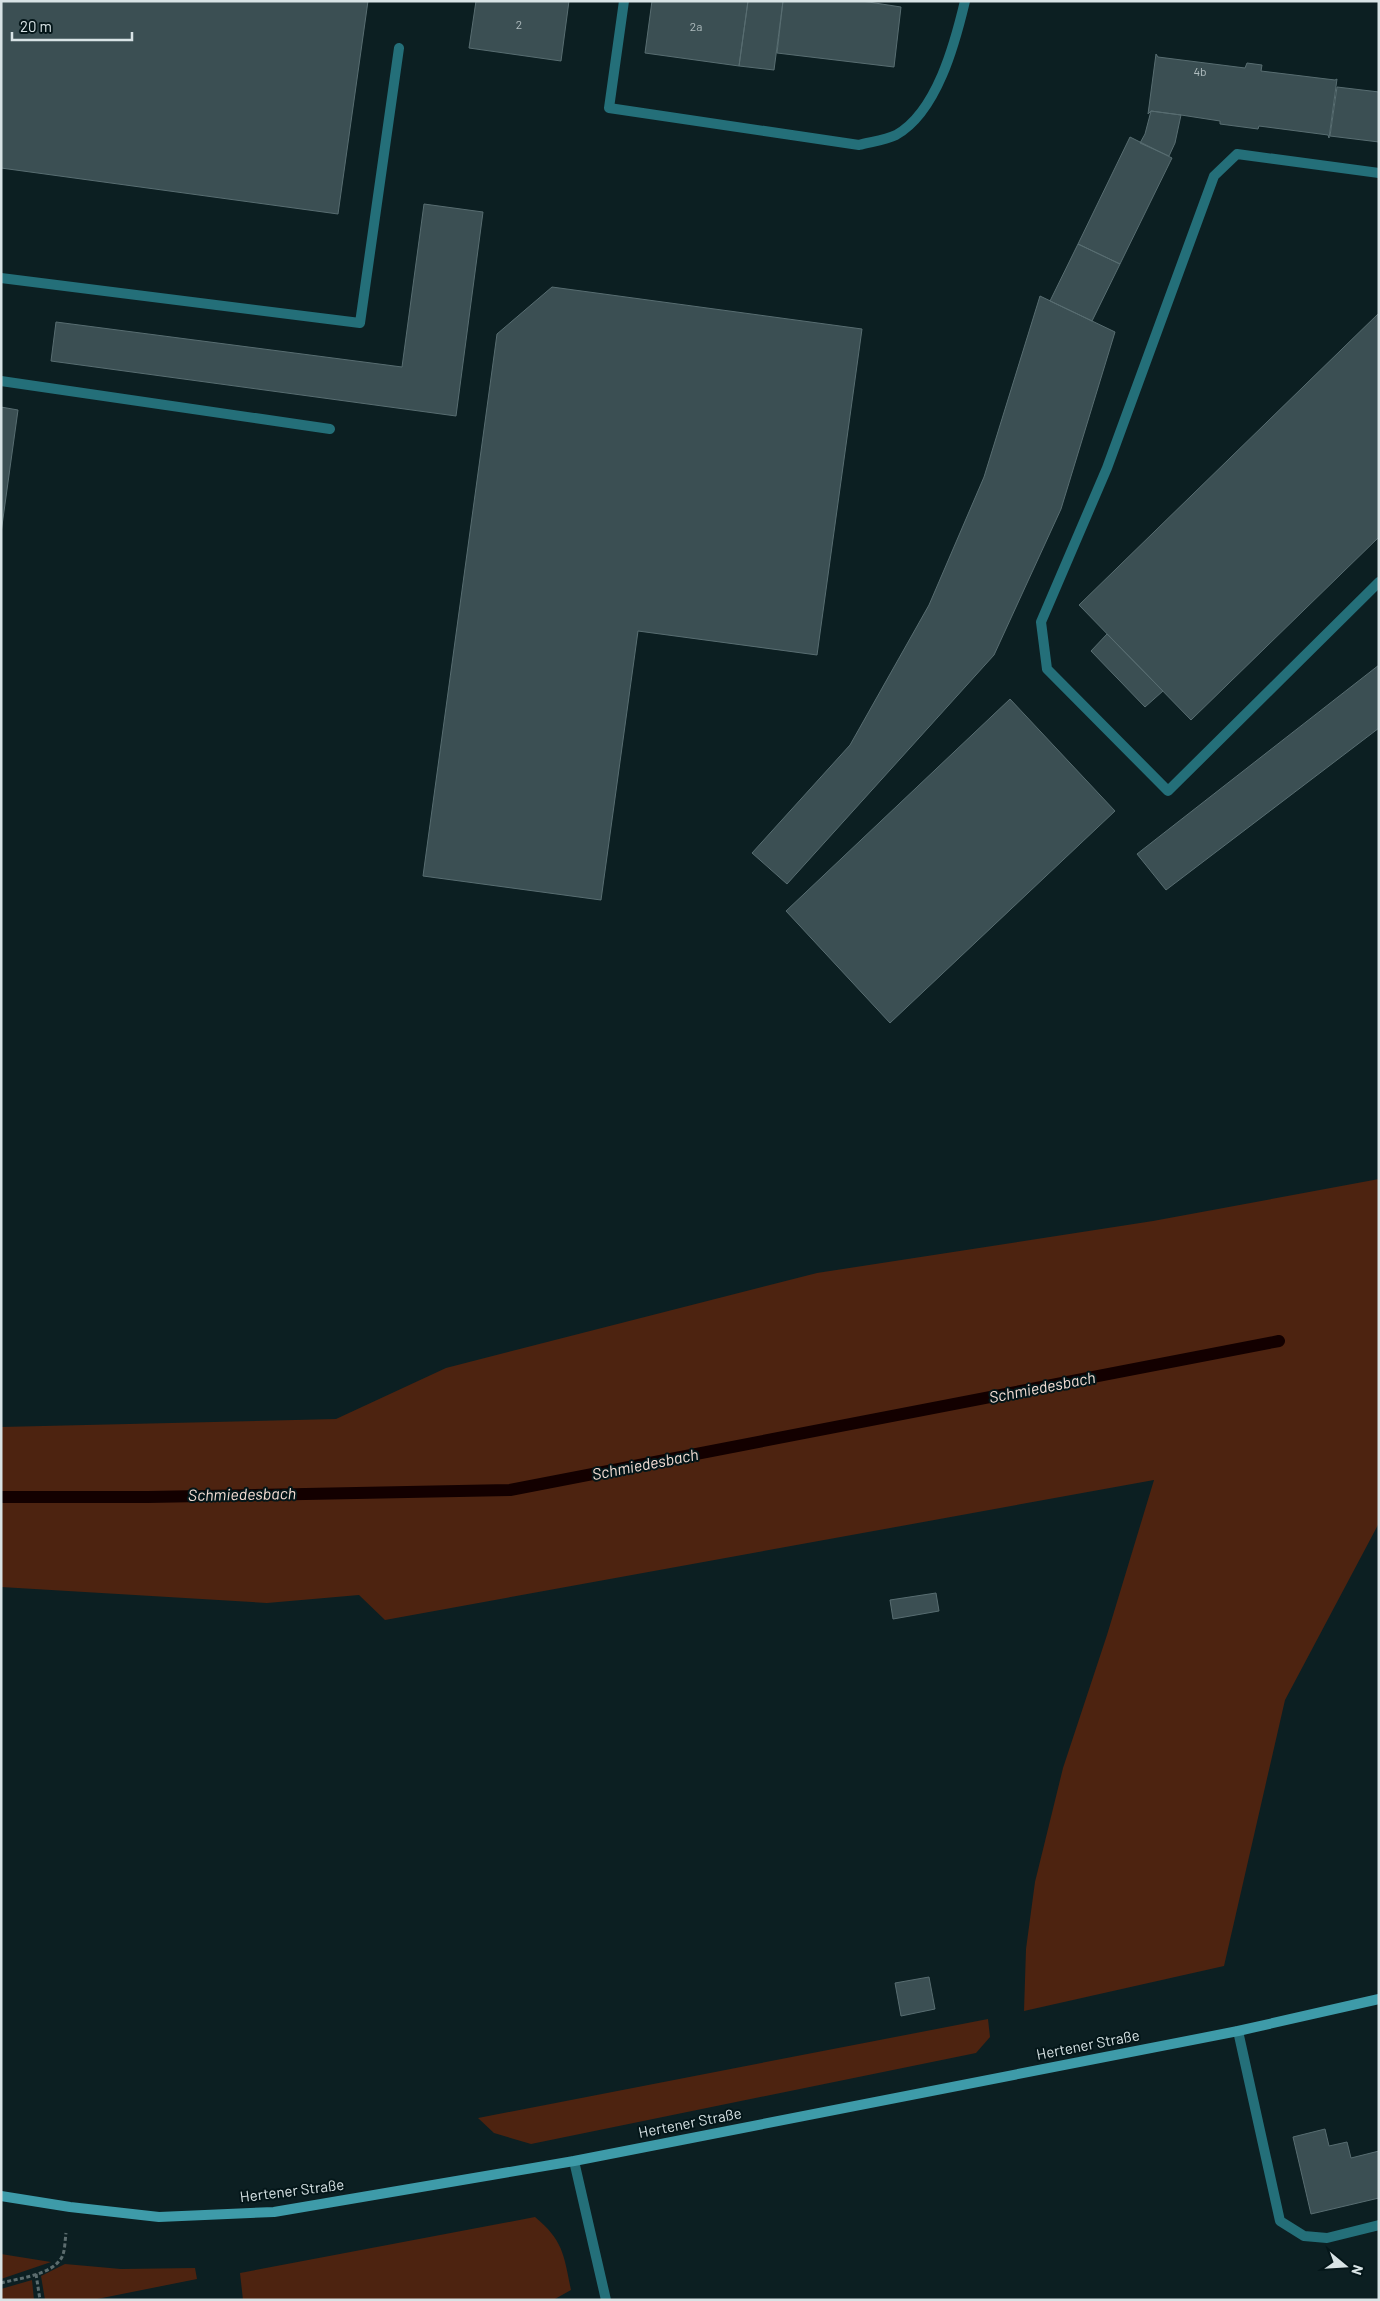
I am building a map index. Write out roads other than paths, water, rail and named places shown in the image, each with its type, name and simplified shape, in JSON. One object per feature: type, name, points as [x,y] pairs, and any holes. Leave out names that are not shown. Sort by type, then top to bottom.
[{"type":"main road","name":"Hertener Straße","points":[[1,2196],[70,2207],[159,2217],[274,2212],[574,2161],[1238,2031],[1379,1999]]},
{"type":"lane","points":[[624,1],[609,108],[859,145],[896,135],[921,112],[943,73],[966,1]]},
{"type":"lane","points":[[1,278],[360,323],[399,48]]},
{"type":"lane","points":[[1379,173],[1237,154],[1214,176],[1107,468],[1041,622],[1047,669],[1168,791],[1379,582]]},
{"type":"lane","points":[[1,381],[330,429]]},
{"type":"lane","points":[[1238,2031],[1280,2221],[1304,2236],[1327,2238],[1379,2225]]},
{"type":"lane","points":[[574,2161],[606,2300]]},
{"type":"waterway","name":"Schmiedesbach","points":[[1,1497],[148,1497],[510,1490],[1279,1341]]}]
